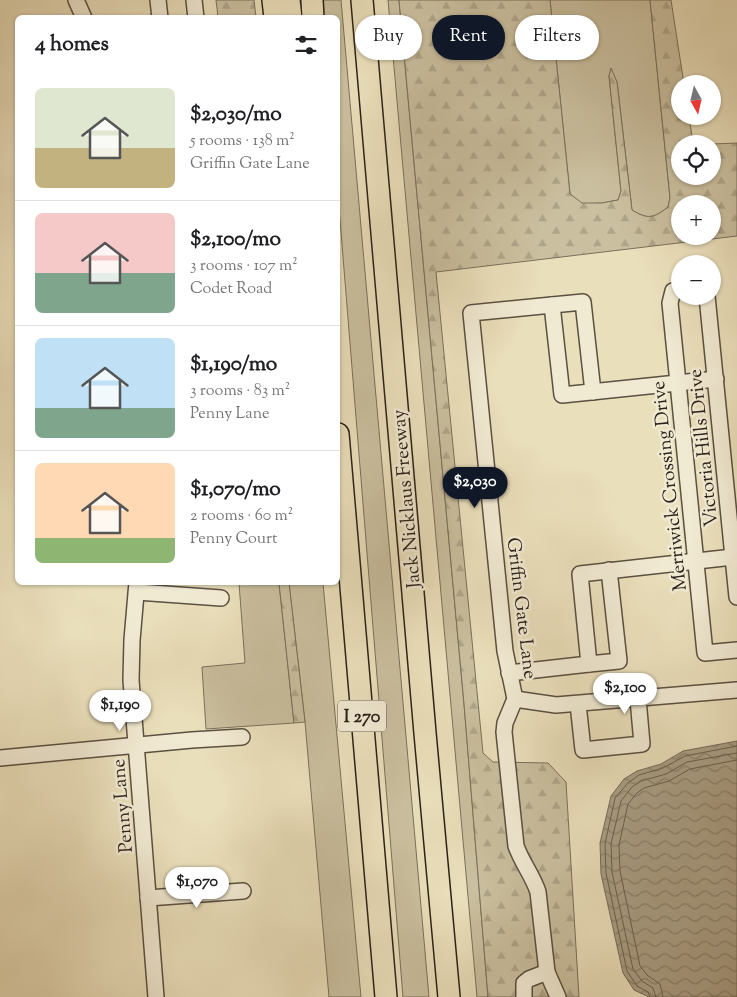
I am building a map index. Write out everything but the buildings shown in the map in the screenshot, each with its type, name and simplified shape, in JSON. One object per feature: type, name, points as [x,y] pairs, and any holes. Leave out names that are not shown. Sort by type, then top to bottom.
[{"type":"highway","points":[[272,0],[274,15]]},
{"type":"highway","points":[[290,0],[291,15]]},
{"type":"highway","points":[[312,0],[313,15]]},
{"type":"highway","name":"Jack Nicklaus Freeway","points":[[362,0],[449,997]]},
{"type":"highway","name":"I 270","points":[[340,457],[386,997]]},
{"type":"street","points":[[76,0],[83,15]]},
{"type":"street","points":[[158,0],[160,15]]},
{"type":"street","points":[[194,0],[196,15]]},
{"type":"street","name":"Merriwick Crossing Drive","points":[[671,299],[705,652],[737,650]]},
{"type":"street","points":[[593,392],[583,302],[552,305],[562,395],[593,392],[716,379]]},
{"type":"street","name":"Griffin Gate Lane","points":[[515,699],[504,651],[471,313],[552,305]]},
{"type":"street","name":"Victoria Hills Drive","points":[[708,305],[737,597]]},
{"type":"street","points":[[589,664],[580,574],[733,558]]},
{"type":"street","points":[[509,673],[619,661],[609,570]]},
{"type":"street","points":[[137,587],[220,598]]},
{"type":"street","name":"Penny Lane","points":[[137,587],[132,640],[131,680],[156,997]]},
{"type":"street","points":[[558,997],[546,972],[538,892],[535,883],[520,858],[516,846],[504,732],[505,723],[515,699],[556,705],[737,690]]},
{"type":"street","points":[[578,704],[583,750],[642,744],[638,699]]},
{"type":"street","points":[[0,758],[242,738]]},
{"type":"street","points":[[148,898],[243,891]]},
{"type":"street","points":[[524,997],[524,983],[546,972]]},
{"type":"green space","points":[[216,0],[254,0],[256,15],[218,15]]},
{"type":"green space","points":[[322,0],[341,0],[429,997],[403,997],[340,220],[340,15],[323,15]]},
{"type":"green space","points":[[388,0],[399,0],[400,15],[389,15]]},
{"type":"green space","points":[[399,0],[550,0],[552,15],[515,15],[515,60],[556,60],[570,194],[582,203],[602,203],[618,200],[621,191],[609,76],[611,68],[617,82],[632,210],[642,215],[651,216],[659,214],[668,207],[670,198],[650,0],[671,0],[683,75],[671,75],[671,125],[690,125],[692,135],[671,135],[671,185],[721,185],[721,144],[737,143],[737,236],[721,238],[721,195],[671,195],[671,244],[436,272],[483,753],[493,762],[548,763],[566,782],[579,997],[488,997],[464,704],[405,60],[422,60],[422,15],[400,15]]},
{"type":"green space","points":[[550,0],[650,0],[670,198],[668,207],[659,214],[647,216],[632,210],[617,82],[611,69],[609,76],[621,191],[618,200],[602,203],[582,204],[570,194],[556,60],[599,60],[599,15],[552,15]]},
{"type":"green space","points":[[393,60],[405,60],[464,704],[488,997],[477,997]]},
{"type":"green space","points":[[239,585],[279,585],[294,723],[206,729],[202,667],[245,663]]},
{"type":"green space","points":[[279,585],[289,585],[305,722],[294,723]]},
{"type":"green space","points":[[289,585],[323,585],[361,997],[329,997],[305,722]]},
{"type":"water","points":[[737,741],[737,997],[649,997],[634,990],[623,973],[601,874],[600,843],[611,796],[624,779],[637,771],[661,764],[683,751]]}]
